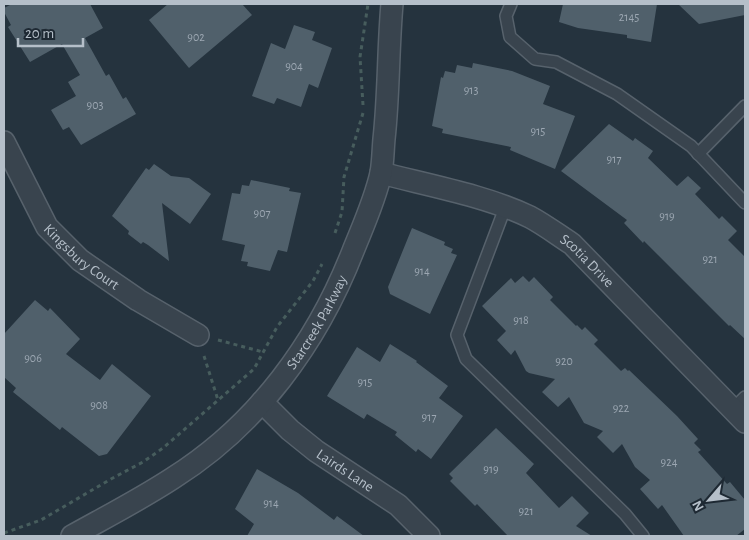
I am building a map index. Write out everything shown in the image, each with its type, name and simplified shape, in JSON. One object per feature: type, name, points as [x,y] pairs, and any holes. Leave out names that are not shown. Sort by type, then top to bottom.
[{"type":"street","name":"Starcreek Parkway","points":[[72,536],[174,478],[214,448],[262,402],[287,372],[312,336],[342,280],[381,173],[386,124],[392,4]]},
{"type":"street","name":"Kingsbury Court","points":[[4,142],[47,228],[80,260],[138,300],[198,335]]},
{"type":"street","name":"Scotia Drive","points":[[381,173],[481,199],[528,216],[547,227],[572,244],[741,409]]},
{"type":"street","name":"Lairds Lane","points":[[262,402],[290,430],[316,451],[398,505],[429,536]]},
{"type":"lane","points":[[511,4],[506,16],[510,37],[535,59],[556,62],[618,94],[691,146],[745,203]]},
{"type":"lane","points":[[698,154],[745,106]]},
{"type":"lane","points":[[505,208],[457,335],[466,359],[625,514],[643,536]]},
{"type":"path","points":[[333,240],[342,212],[344,177],[364,111],[360,57],[368,4]]},
{"type":"path","points":[[4,532],[41,520],[143,462],[163,448],[254,369],[277,327],[313,281],[326,257]]},
{"type":"path","points":[[198,335],[263,352]]},
{"type":"path","points":[[198,335],[218,400]]},
{"type":"building","points":[[12,4],[90,4],[103,28],[85,38],[106,76],[109,74],[123,99],[126,97],[136,114],[81,145],[69,127],[63,130],[51,110],[76,96],[68,82],[80,75],[62,44],[30,62],[8,27],[11,25],[4,12],[4,8]]},
{"type":"building","points":[[168,4],[242,4],[252,15],[189,68],[149,20]]},
{"type":"building","points":[[563,4],[657,4],[651,42],[627,38],[627,35],[578,28],[559,22]]},
{"type":"building","points":[[678,4],[745,4],[745,15],[699,24]]},
{"type":"building","points":[[294,25],[315,32],[312,40],[332,48],[318,88],[309,84],[301,107],[277,98],[274,104],[252,96],[271,43],[285,49]]},
{"type":"building","points":[[473,63],[512,71],[550,86],[543,104],[575,116],[555,169],[510,150],[511,147],[442,133],[443,129],[432,126],[441,77],[443,78],[445,71],[455,73],[457,65],[472,68]]},
{"type":"building","points":[[609,124],[633,141],[635,138],[653,151],[648,158],[677,186],[688,176],[701,188],[695,194],[719,219],[722,216],[737,231],[728,240],[745,257],[745,339],[729,326],[644,241],[643,243],[624,223],[627,220],[561,171]]},
{"type":"building","points":[[154,164],[171,176],[189,178],[211,194],[190,224],[162,203],[169,261],[148,245],[143,242],[141,244],[128,234],[129,231],[112,216],[146,168],[149,170]]},
{"type":"building","points":[[251,180],[290,188],[289,191],[301,193],[287,252],[278,250],[270,271],[247,266],[248,262],[241,261],[245,245],[222,240],[232,193],[240,194],[242,185],[249,186]]},
{"type":"building","points":[[412,228],[445,242],[444,245],[453,249],[451,253],[457,255],[430,314],[390,294],[388,287]]},
{"type":"building","points":[[523,276],[529,282],[534,277],[553,297],[550,300],[576,326],[582,330],[585,327],[598,340],[594,344],[621,371],[625,368],[629,370],[698,439],[694,443],[701,450],[698,452],[727,484],[730,482],[745,500],[745,529],[736,536],[684,536],[662,505],[658,509],[640,489],[650,480],[635,467],[622,444],[613,453],[597,437],[603,431],[584,423],[569,397],[558,407],[542,392],[555,379],[526,371],[515,350],[511,355],[497,340],[506,331],[482,306],[511,278],[515,283]]},
{"type":"building","points":[[35,300],[48,311],[50,308],[80,339],[66,354],[100,380],[112,364],[151,396],[107,454],[99,456],[62,427],[60,430],[13,392],[16,388],[4,377],[4,334]]},
{"type":"building","points":[[390,344],[417,361],[448,386],[439,398],[463,416],[431,459],[418,449],[416,452],[395,435],[397,432],[367,414],[364,419],[327,396],[357,347],[380,362]]},
{"type":"building","points":[[496,428],[534,464],[526,473],[559,508],[572,496],[589,513],[576,526],[592,536],[508,536],[477,504],[475,506],[450,481],[453,478],[449,474]]},
{"type":"building","points":[[257,469],[298,493],[334,520],[337,516],[364,536],[247,536],[254,524],[235,509]]}]
